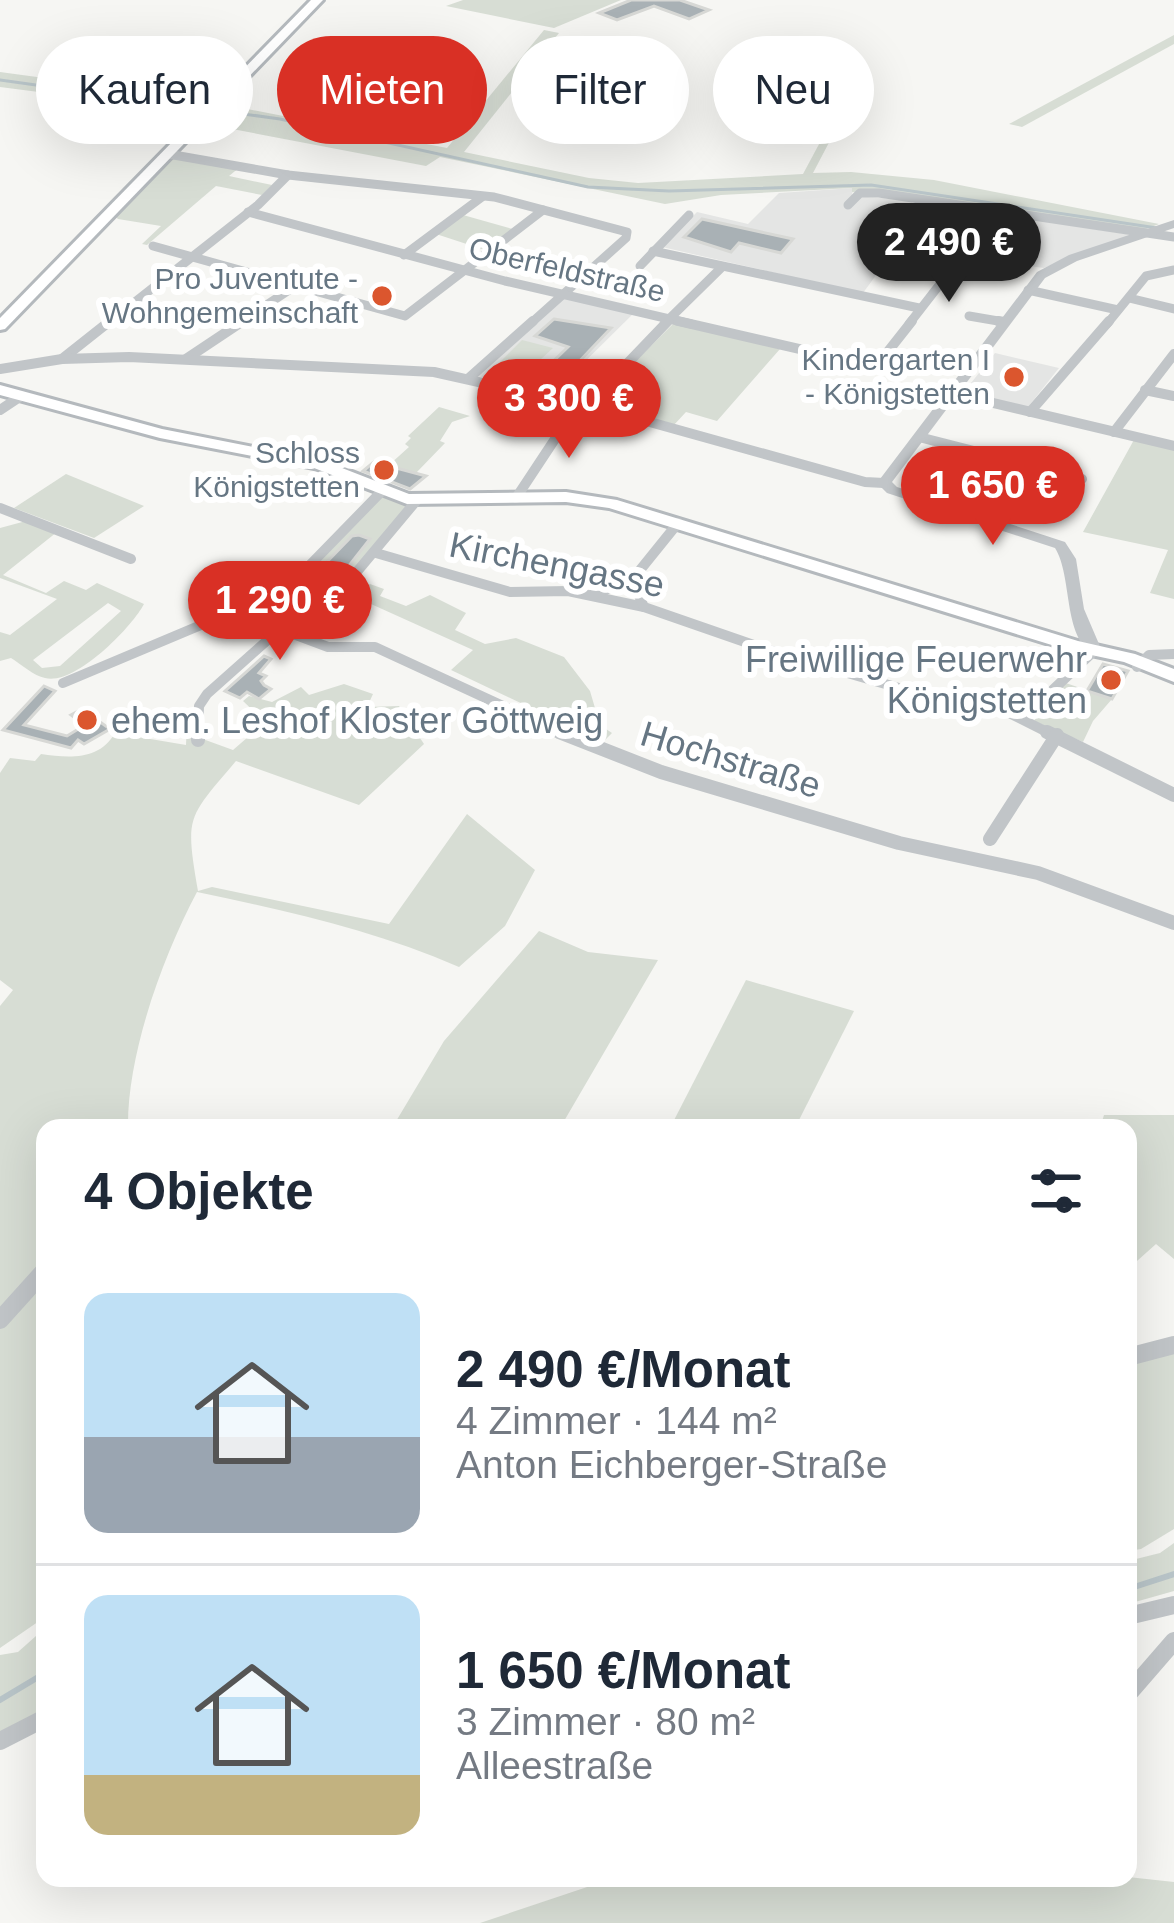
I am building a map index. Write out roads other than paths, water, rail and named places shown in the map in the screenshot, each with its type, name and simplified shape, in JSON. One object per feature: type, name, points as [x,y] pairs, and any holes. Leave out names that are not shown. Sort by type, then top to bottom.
[{"type":"main road","points":[[0,326],[317,0]]},
{"type":"main road","points":[[0,390],[160,433],[318,464],[414,504],[516,498],[596,500],[1174,678]]},
{"type":"street","points":[[168,154],[288,175],[483,196],[623,231],[626,238],[469,378]]},
{"type":"street","points":[[62,359],[288,175]]},
{"type":"street","points":[[848,205],[860,194],[879,193],[1144,234]]},
{"type":"street","points":[[404,255],[483,196]]},
{"type":"street","points":[[153,246],[405,316],[543,210]]},
{"type":"street","name":"Oberfeldstraße","points":[[248,212],[464,271],[852,362],[877,364],[919,308]]},
{"type":"street","points":[[653,251],[919,308],[996,212]]},
{"type":"street","points":[[640,266],[689,215]]},
{"type":"street","points":[[884,482],[1028,290],[1055,266],[1144,234],[1172,229]]},
{"type":"street","points":[[516,498],[528,472],[584,407],[722,267]]},
{"type":"street","points":[[1030,412],[1129,298],[1144,274],[1174,270]]},
{"type":"street","points":[[186,359],[295,286]]},
{"type":"street","points":[[1028,290],[1118,310]]},
{"type":"street","points":[[1129,298],[1174,309]]},
{"type":"street","points":[[969,316],[1004,322]]},
{"type":"street","points":[[1114,432],[1174,354]]},
{"type":"street","points":[[0,369],[62,359],[186,359],[333,364],[469,378],[865,482],[884,482],[897,491],[1060,545],[1069,559],[1076,609],[1094,650]]},
{"type":"street","points":[[1145,390],[1174,396]]},
{"type":"street","points":[[951,393],[1174,446]]},
{"type":"street","points":[[0,410],[21,396]]},
{"type":"street","points":[[919,437],[1082,479]]},
{"type":"street","points":[[63,682],[257,601],[298,575],[382,491]]},
{"type":"street","points":[[198,740],[199,706],[207,694],[376,553],[414,504]]},
{"type":"street","points":[[0,508],[131,559]]},
{"type":"street","points":[[591,596],[632,580],[679,523]]},
{"type":"street","name":"Kirchengasse","points":[[376,553],[510,592],[591,596],[644,608],[954,704],[1004,711],[1174,795]]},
{"type":"street","points":[[632,580],[644,608]]},
{"type":"street","name":"Hochstraße","points":[[257,601],[286,625],[328,647],[375,647],[586,744],[661,772],[898,843],[1038,873],[1174,923]]},
{"type":"street","name":"Kirchengasse","points":[[1004,711],[1042,700],[1094,650]]},
{"type":"street","points":[[1139,664],[1149,655],[1174,654]]},
{"type":"street","points":[[1028,724],[1042,700]]},
{"type":"street","points":[[990,839],[1057,735]]},
{"type":"street","points":[[0,1320],[36,1280]]},
{"type":"street","points":[[1137,1355],[1174,1346]]},
{"type":"street","points":[[1137,1614],[1174,1605]]},
{"type":"street","points":[[1137,1684],[1174,1641]]},
{"type":"street","points":[[0,1741],[36,1723]]},
{"type":"waterway","points":[[0,80],[280,119],[588,187],[669,191],[871,185],[1157,228]]},
{"type":"waterway","points":[[1137,1586],[1174,1574]]},
{"type":"waterway","points":[[0,1700],[36,1678]]},
{"type":"place","name":"Pro Juventute - Wohngemeinschaft","points":[[382,296]]},
{"type":"place","name":"Kindergarten I - Königstetten","points":[[1014,377]]},
{"type":"place","name":"Schloss Königstetten","points":[[384,470]]},
{"type":"place","name":"Freiwillige Feuerwehr Königstetten","points":[[1111,680]]},
{"type":"place","name":"ehem. Leshof Kloster Göttweig","points":[[87,720]]}]
